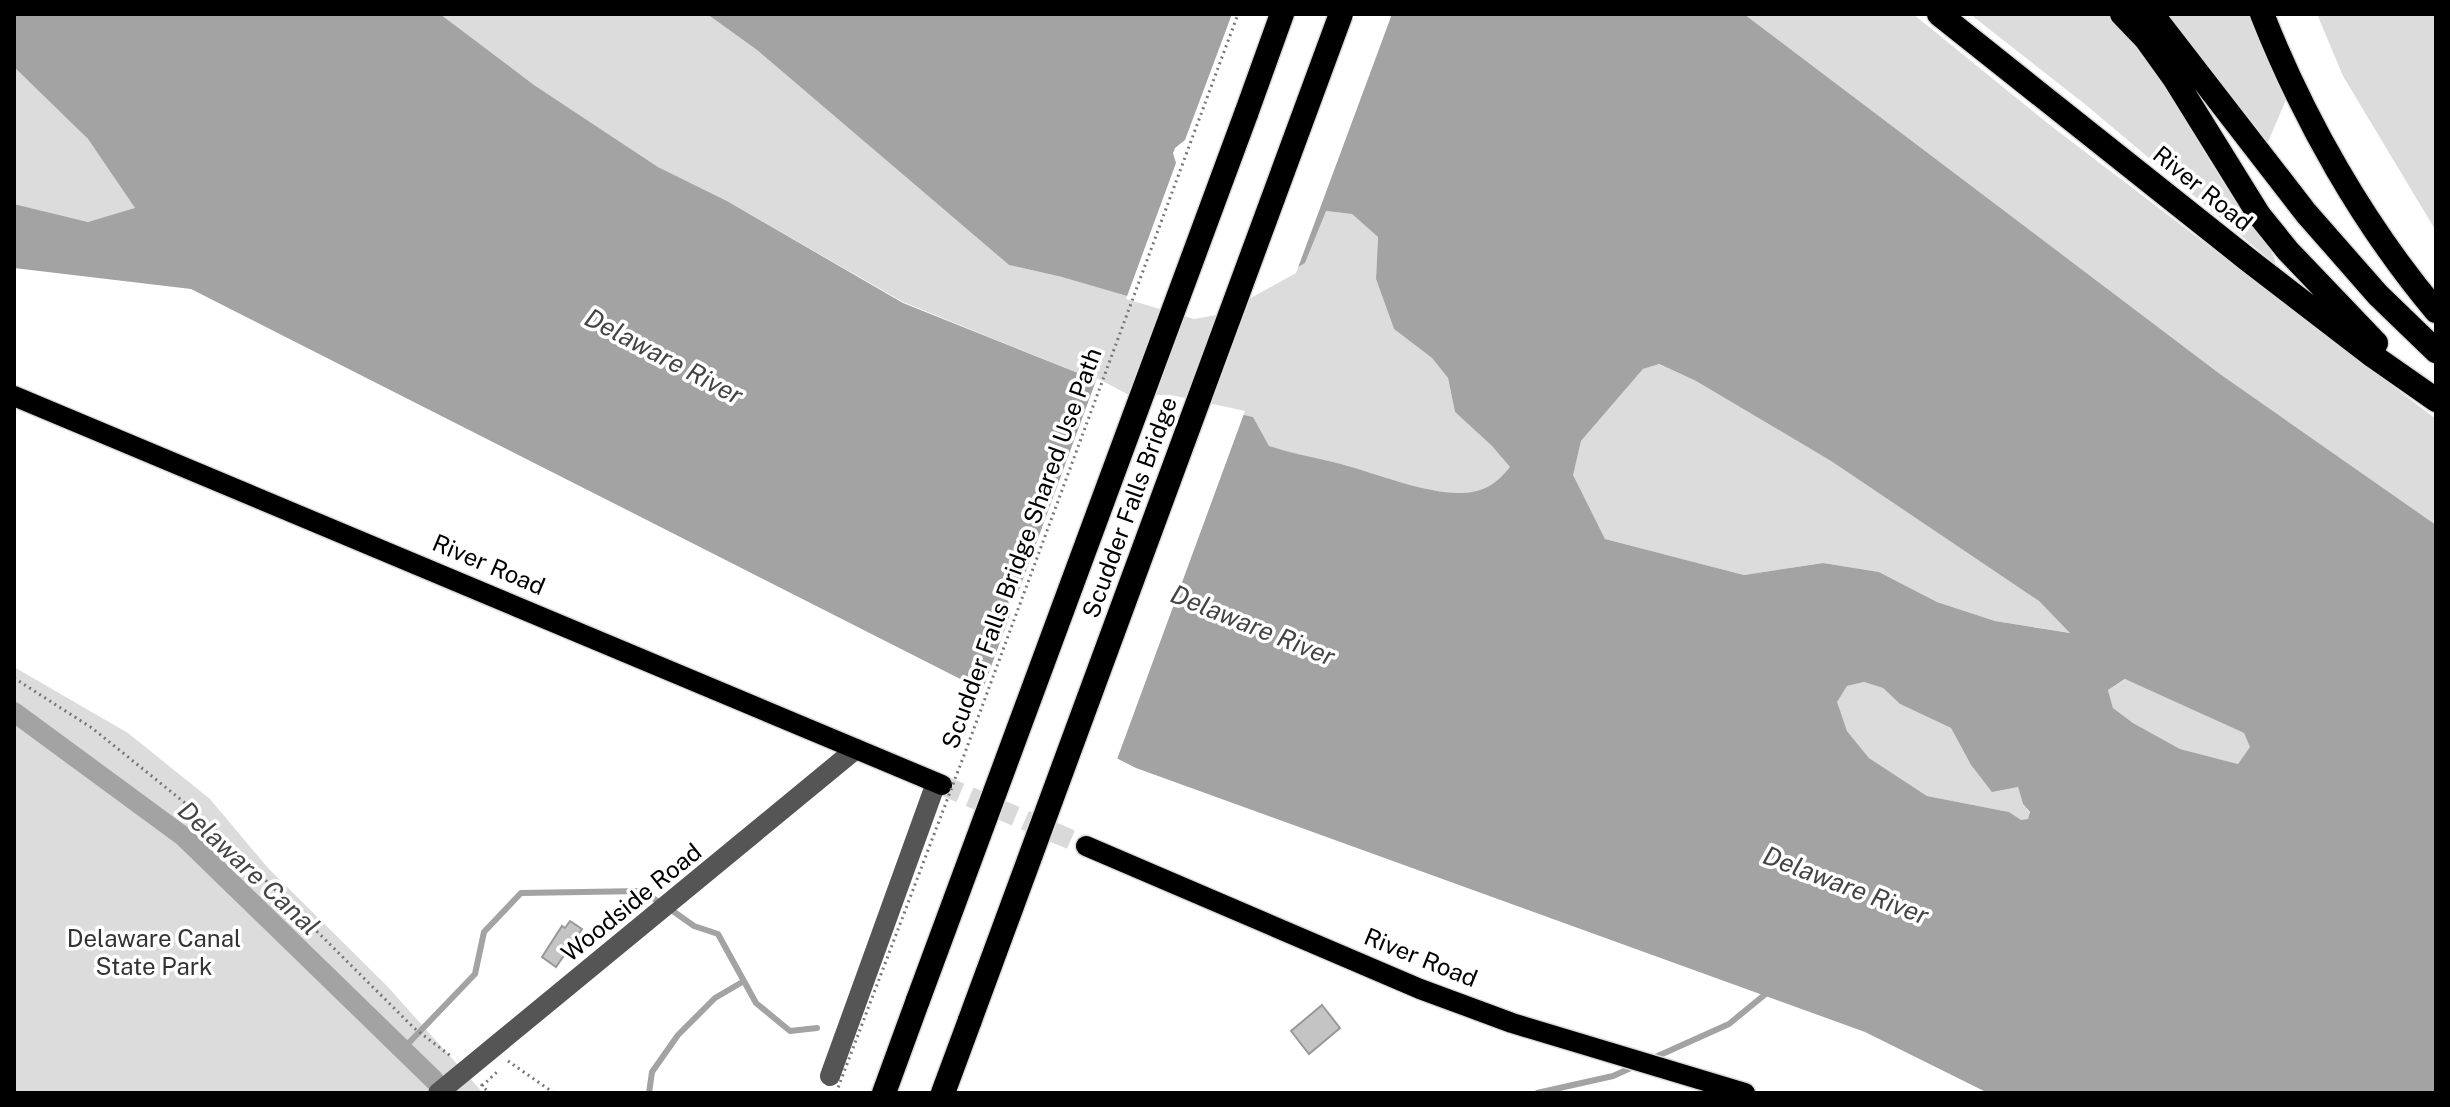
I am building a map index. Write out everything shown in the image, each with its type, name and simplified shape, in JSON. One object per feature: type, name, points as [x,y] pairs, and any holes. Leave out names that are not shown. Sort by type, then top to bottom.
[{"type":"highway","name":"Scudder Falls Bridge","points":[[884,1093],[1282,14]]},
{"type":"highway","name":"Scudder Falls Bridge","points":[[943,1093],[1341,14]]},
{"type":"highway","name":"River Road","points":[[1939,14],[2247,259],[2373,356],[2436,400]]},
{"type":"highway","points":[[2122,14],[2166,66],[2259,215],[2288,251],[2416,385]]},
{"type":"highway","points":[[2152,14],[2306,213],[2378,295],[2436,351]]},
{"type":"highway","points":[[2262,14],[2299,96],[2332,157],[2372,225],[2436,311]]},
{"type":"main road","name":"River Road","points":[[14,396],[939,784]]},
{"type":"main road","name":"River Road","points":[[1086,846],[1420,989],[1512,1023],[1745,1093]]},
{"type":"street","name":"Woodside Road","points":[[444,1088],[856,749]]},
{"type":"street","points":[[833,1085],[939,784]]},
{"type":"path","name":"Scudder Falls Bridge Shared Use Path","points":[[833,1085],[966,750],[1238,14]]},
{"type":"path","points":[[14,678],[92,728],[200,815],[414,1028],[460,1062]]},
{"type":"path","points":[[489,1093],[482,1086],[509,1061],[554,1093]]},
{"type":"green space","points":[[440,14],[707,14],[757,50],[1009,265],[1062,277],[1305,263],[1325,211],[1352,214],[1378,237],[1376,279],[1394,329],[1432,358],[1448,378],[1455,412],[1511,468],[1495,483],[1478,491],[1434,490],[1268,446],[1253,417],[1128,399],[1083,375],[903,302],[727,201],[658,167],[534,85]]},
{"type":"green space","points":[[1744,14],[1913,14],[2051,126],[2436,419],[2436,525],[2220,374]]},
{"type":"green space","points":[[1970,14],[2108,14],[2136,41],[2159,72],[2233,198],[2269,247],[2276,265],[2086,105]]},
{"type":"green space","points":[[2163,14],[2255,14],[2288,95],[2268,142]]},
{"type":"green space","points":[[2317,14],[2436,14],[2436,231],[2343,76]]},
{"type":"green space","points":[[14,67],[88,139],[136,209],[88,222],[14,204]]},
{"type":"green space","points":[[1658,364],[1696,381],[1831,461],[2039,601],[2071,633],[1995,621],[1937,602],[1879,572],[1822,563],[1744,575],[1605,539],[1572,475],[1581,441],[1643,369]]},
{"type":"green space","name":"Delaware Canal State Park","points":[[14,667],[128,733],[210,799],[268,868],[387,986],[483,1093],[14,1093]]},
{"type":"green space","points":[[2126,679],[2244,733],[2251,747],[2238,764],[2180,749],[2113,708],[2108,690]]},
{"type":"green space","points":[[1864,682],[1883,688],[1900,704],[1951,728],[1971,765],[1992,791],[2018,787],[2023,804],[2030,813],[2028,819],[2021,821],[2009,812],[1927,796],[1869,758],[1847,731],[1836,702],[1847,686]]},
{"type":"water","name":"Delaware River","points":[[14,14],[440,14],[534,85],[658,167],[727,201],[903,303],[1083,375],[1128,399],[1171,399],[1253,417],[1269,446],[1418,487],[1463,493],[1490,486],[1510,467],[1455,412],[1448,378],[1432,358],[1394,329],[1376,279],[1378,237],[1352,214],[1326,211],[1305,263],[1220,310],[1193,315],[1009,265],[757,50],[707,14],[1744,14],[2220,374],[2436,525],[2436,1093],[1988,1093],[1865,1032],[1136,768],[191,289],[14,268],[14,204],[88,222],[135,208],[88,139],[14,67]],"holes":[[[1659,364],[1696,381],[1831,461],[2039,601],[2070,633],[1995,621],[1937,602],[1879,572],[1823,563],[1744,575],[1605,539],[1573,475],[1581,441],[1643,369]],[[2125,679],[2244,733],[2250,747],[2238,764],[2180,749],[2113,708],[2108,690]],[[1864,682],[1883,688],[1900,704],[1951,728],[1971,765],[1992,792],[2018,787],[2023,804],[2030,812],[2028,819],[2021,820],[2009,812],[1927,796],[1869,758],[1847,731],[1837,702],[1847,686]]]},
{"type":"pier","points":[[1232,14],[1392,14],[1296,273],[1222,314],[1194,319],[1126,299],[1176,163],[1173,153],[1185,140]]},
{"type":"pier","points":[[1097,378],[1129,395],[1171,395],[1245,411],[1116,762],[981,694],[1011,612],[1008,600],[1019,590]]},
{"type":"building","points":[[570,921],[582,929],[556,967],[542,957],[562,926],[565,928]]},
{"type":"building","points":[[1322,1005],[1340,1028],[1309,1054],[1291,1031]]},
{"type":"waterway","name":"Delaware Canal","points":[[14,712],[184,837],[434,1080]]},
{"type":"waterway","points":[[403,1049],[475,974],[484,932],[521,893],[643,891],[660,903]]},
{"type":"waterway","points":[[670,909],[694,926],[718,934],[756,1003],[790,1031],[817,1028]]},
{"type":"waterway","points":[[649,1093],[652,1072],[678,1035],[715,998],[744,981]]},
{"type":"waterway","points":[[1651,1059],[1729,1024],[1768,992]]},
{"type":"waterway","points":[[1537,1093],[1613,1076],[1633,1067]]},
{"type":"tunnel","points":[[942,785],[1086,846]]}]
